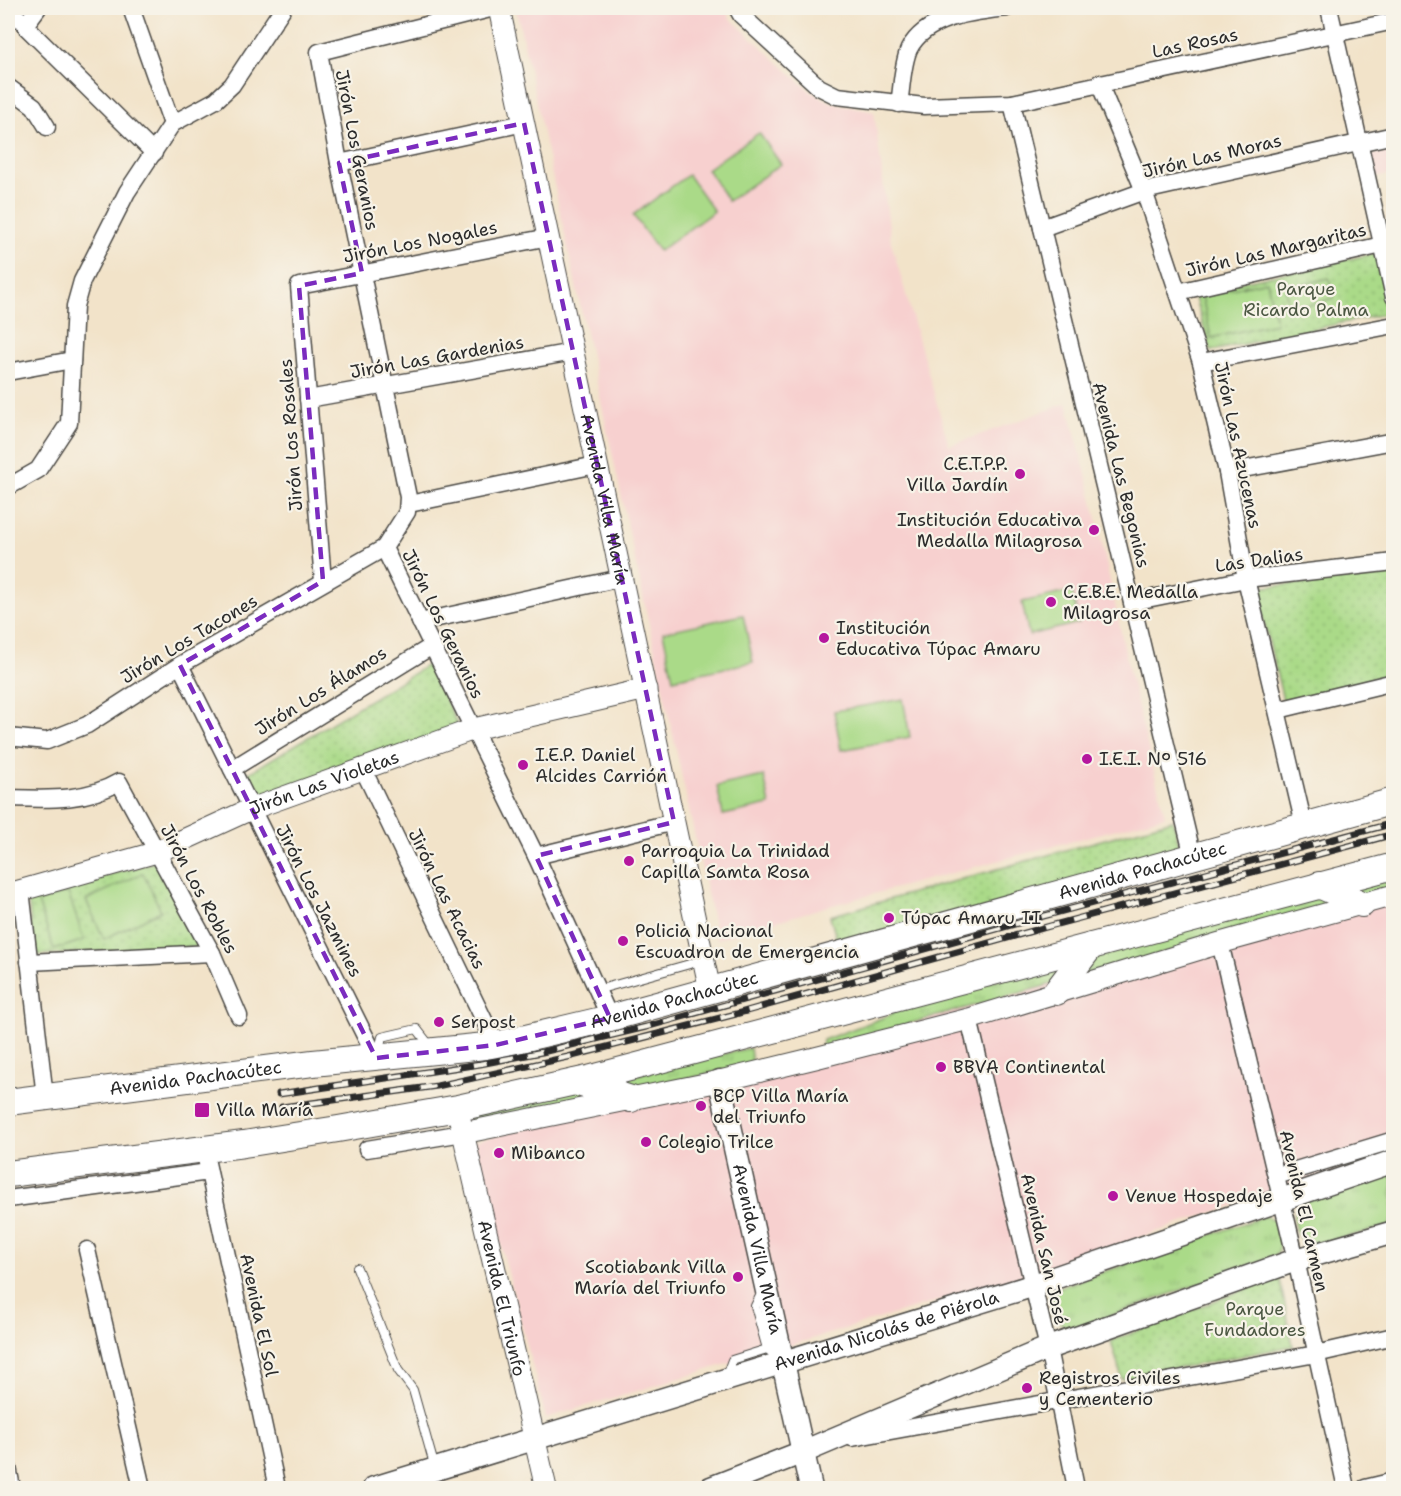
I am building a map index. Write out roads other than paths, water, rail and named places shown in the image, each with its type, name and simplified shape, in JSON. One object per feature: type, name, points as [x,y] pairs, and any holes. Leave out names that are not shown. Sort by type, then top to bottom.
[{"type":"main road","name":"Avenida Pachacútec","points":[[8,1102],[313,1063],[496,1045],[610,1018],[1394,801]]},
{"type":"main road","points":[[8,1174],[206,1160],[338,1129],[458,1108],[575,1082],[1394,866]]},
{"type":"main road","points":[[1319,885],[1362,904]]},
{"type":"main road","points":[[1056,992],[1091,946]]},
{"type":"main road","name":"Avenida Villa María","points":[[720,1081],[766,1283],[775,1355],[812,1488]]},
{"type":"main road","points":[[575,1082],[631,1099]]},
{"type":"main road","name":"Avenida Nicolás de Piérola","points":[[374,1488],[724,1381],[775,1355],[1033,1285],[1394,1161]]},
{"type":"main road","points":[[711,1488],[826,1443],[1048,1348],[1296,1260],[1394,1232]]},
{"type":"street","points":[[26,24],[38,8]]},
{"type":"street","points":[[131,8],[172,124]]},
{"type":"street","points":[[8,487],[38,470],[69,423],[75,306],[82,281],[127,192],[172,124],[216,100],[232,85],[283,8]]},
{"type":"street","name":"Jirón Los Geranios","points":[[494,8],[319,52],[339,163],[409,504],[403,519],[384,548],[536,856],[610,1018]]},
{"type":"street","name":"Avenida Villa María","points":[[499,8],[710,990]]},
{"type":"street","name":"Las Rosas","points":[[737,8],[741,15],[819,87],[837,96],[924,106],[1012,103],[1394,21]]},
{"type":"street","points":[[899,104],[908,51],[917,36],[933,25],[954,18],[1007,8]]},
{"type":"street","points":[[1329,8],[1359,143],[1385,238],[1394,297]]},
{"type":"street","points":[[8,10],[26,24],[27,28],[154,153]]},
{"type":"street","name":"Jirón Las Azucenas","points":[[1099,83],[1144,191],[1201,362],[1227,472],[1246,579],[1305,825]]},
{"type":"street","points":[[8,87],[34,106],[47,127]]},
{"type":"street","name":"Avenida Las Begonias","points":[[1012,103],[1193,857]]},
{"type":"street","points":[[339,163],[524,123]]},
{"type":"street","name":"Jirón Las Moras","points":[[1042,228],[1144,191],[1394,135]]},
{"type":"street","name":"Jirón Los Nogales","points":[[299,286],[549,237]]},
{"type":"street","name":"Jirón Las Margaritas","points":[[1178,292],[1385,238]]},
{"type":"street","name":"Jirón Los Rosales","points":[[299,286],[323,581]]},
{"type":"street","points":[[1201,362],[1394,325]]},
{"type":"street","name":"Jirón Las Gardenias","points":[[308,399],[573,352]]},
{"type":"street","points":[[8,372],[72,360]]},
{"type":"street","points":[[1227,472],[1394,441]]},
{"type":"street","points":[[409,504],[596,465]]},
{"type":"street","name":"Jirón Los Tacones","points":[[8,737],[47,741],[87,725],[180,665],[384,548]]},
{"type":"street","name":"Las Dalias","points":[[1132,602],[1246,579],[1394,562]]},
{"type":"street","points":[[420,622],[621,578]]},
{"type":"street","name":"Jirón Los Álamos","points":[[232,770],[432,646]]},
{"type":"street","name":"Jirón Los Jazmines","points":[[180,665],[376,1058]]},
{"type":"street","points":[[1278,710],[1394,682]]},
{"type":"street","name":"Jirón Las Violetas","points":[[14,892],[157,852],[251,809],[474,729],[646,689]]},
{"type":"street","name":"Jirón Las Acacias","points":[[363,769],[496,1045]]},
{"type":"street","name":"Jirón Los Robles","points":[[8,798],[66,798],[90,795],[119,782],[212,952],[239,1016]]},
{"type":"street","points":[[536,856],[674,822]]},
{"type":"street","points":[[14,892],[29,962],[45,1097]]},
{"type":"street","points":[[367,1149],[463,1133],[720,1081],[969,1019],[1220,943],[1394,895]]},
{"type":"street","name":"Avenida El Carmen","points":[[1220,943],[1296,1260],[1346,1488]]},
{"type":"street","points":[[29,962],[212,952]]},
{"type":"street","name":"Avenida San José","points":[[969,1019],[1048,1348],[1076,1488]]},
{"type":"street","name":"Avenida El Triunfo","points":[[458,1108],[546,1488]]},
{"type":"street","points":[[1276,1176],[1394,1140]]},
{"type":"street","points":[[8,1199],[206,1160]]},
{"type":"street","name":"Avenida El Sol","points":[[206,1160],[277,1488]]},
{"type":"street","points":[[87,1250],[142,1488]]},
{"type":"street","points":[[826,1443],[1316,1354],[1394,1336]]},
{"type":"street","points":[[8,1467],[12,1488]]},
{"type":"street","points":[[1365,1488],[1394,1481]]},
{"type":"lane","points":[[597,990],[704,960]]},
{"type":"lane","points":[[357,1268],[398,1370],[413,1390],[435,1470]]},
{"type":"railway","points":[[279,1094],[480,1064],[646,1027],[1029,920],[1394,823]]},
{"type":"railway","points":[[282,1107],[437,1086],[568,1057],[736,1014],[1050,926],[1394,834]]},
{"type":"place","name":"C.E.T.P.P. Villa Jardín","points":[[1020,474]]},
{"type":"place","name":"Institución Educativa Medalla Milagrosa","points":[[1094,530]]},
{"type":"place","name":"C.E.B.E. Medalla Milagrosa","points":[[1051,602]]},
{"type":"place","name":"Institución Educativa Túpac Amaru","points":[[824,638]]},
{"type":"place","name":"I.E.I. N° 516","points":[[1087,759]]},
{"type":"place","name":"I.E.P. Daniel Alcides Carrión","points":[[523,765]]},
{"type":"place","name":"Parroquia La Trinidad Capilla Samta Rosa","points":[[629,861]]},
{"type":"place","name":"Túpac Amaru II","points":[[889,918]]},
{"type":"place","name":"Policia Nacional Escuadron de Emergencia","points":[[623,941]]},
{"type":"place","name":"Serpost","points":[[439,1022]]},
{"type":"place","name":"BBVA Continental","points":[[941,1067]]},
{"type":"place","name":"BCP Villa María del Triunfo","points":[[701,1106]]},
{"type":"place","name":"Villa María","points":[[202,1110]]},
{"type":"place","name":"Colegio Trilce","points":[[646,1142]]},
{"type":"place","name":"Mibanco","points":[[499,1153]]},
{"type":"place","name":"Venue Hospedaje","points":[[1113,1196]]},
{"type":"place","name":"Scotiabank Villa María del Triunfo","points":[[738,1277]]},
{"type":"place","name":"Registros Civiles y Cementerio","points":[[1027,1388]]},
{"type":"park label","name":"Parque Ricardo Palma","points":[[1306,299]]},
{"type":"park label","name":"Parque Fundadores","points":[[1255,1319]]}]
